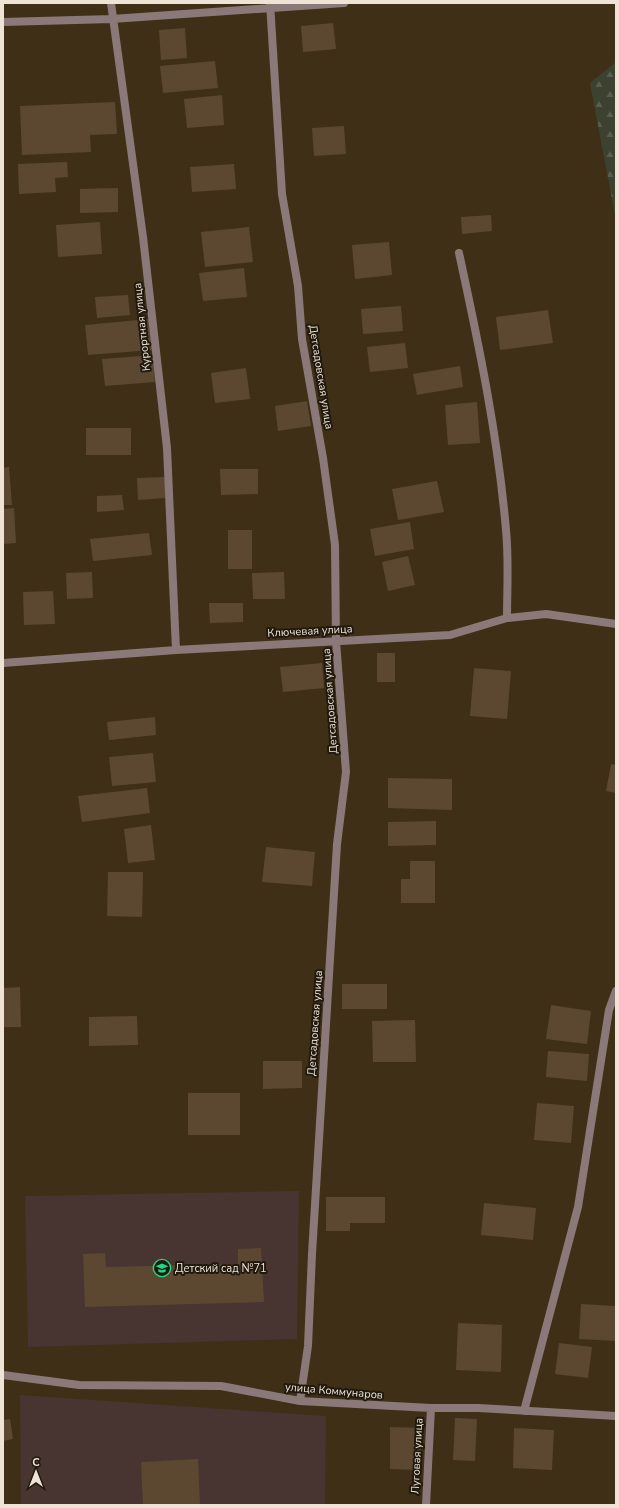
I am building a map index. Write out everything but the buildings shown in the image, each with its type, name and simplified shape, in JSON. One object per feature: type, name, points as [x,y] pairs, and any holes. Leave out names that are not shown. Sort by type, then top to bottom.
[{"type":"street","name":"Курортная улица","points":[[111,3],[143,237],[167,448],[176,650]]},
{"type":"street","points":[[3,22],[112,19],[270,5],[344,3]]},
{"type":"street","name":"Детсадовская улица","points":[[270,5],[282,194],[298,286],[302,339],[323,458],[335,545],[336,641],[346,772],[337,844],[312,1254],[308,1346],[300,1401]]},
{"type":"street","points":[[459,253],[484,370],[492,417],[506,531],[507,618]]},
{"type":"street","name":"Ключевая улица","points":[[3,663],[176,650],[450,634],[507,618],[546,614],[616,624]]},
{"type":"street","points":[[524,1411],[538,1363],[578,1207],[609,1010],[616,991]]},
{"type":"street","name":"улица Коммунаров","points":[[3,1375],[79,1385],[221,1386],[300,1401],[431,1408],[478,1408],[616,1416]]},
{"type":"street","name":"Луговая улица","points":[[426,1505],[431,1408]]},
{"type":"shaded area","name":"Детский сад №71","points":[[299,1191],[297,1339],[28,1347],[25,1196]]},
{"type":"shaded area","points":[[20,1395],[326,1416],[325,1505],[21,1505]]},
{"type":"green space","points":[[616,62],[616,220],[590,83]]},
{"type":"place","name":"Детский сад №71","points":[[162,1268]]}]
